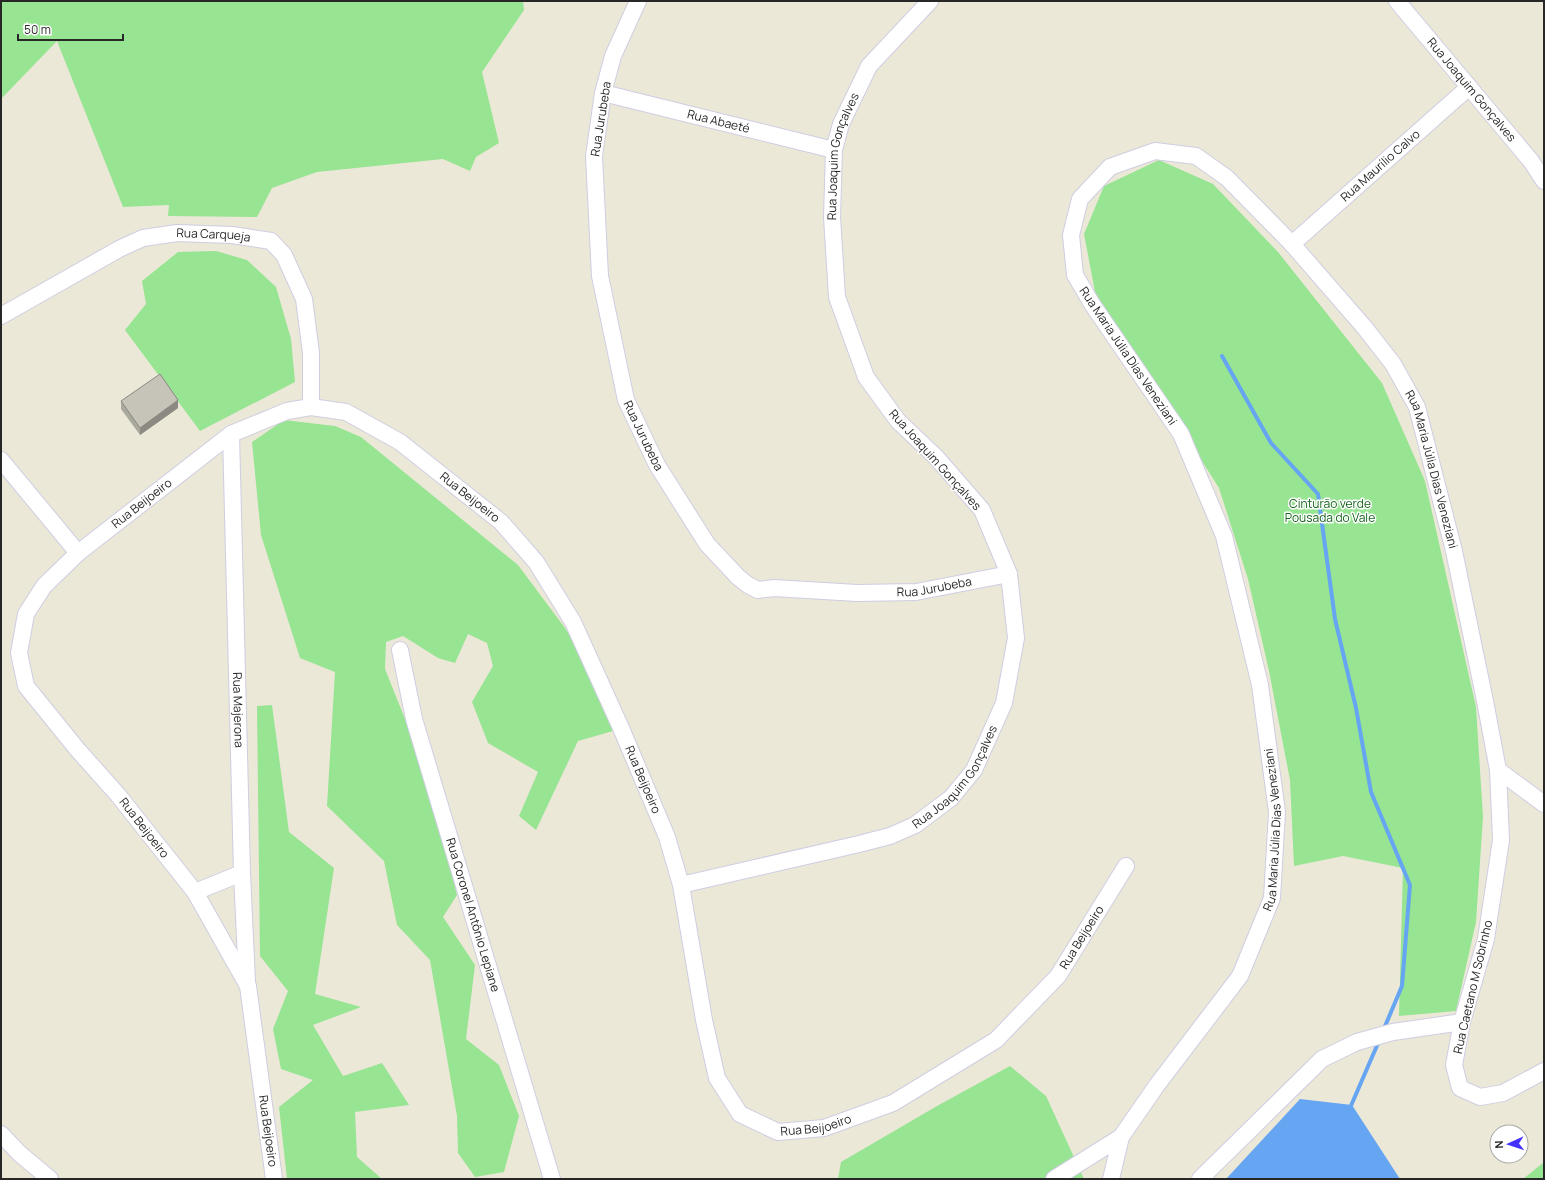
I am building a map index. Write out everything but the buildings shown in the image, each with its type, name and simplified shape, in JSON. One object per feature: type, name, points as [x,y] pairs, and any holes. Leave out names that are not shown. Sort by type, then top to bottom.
[{"type":"street","name":"Rua Jurubeba","points":[[638,1],[613,56],[603,93],[594,156],[600,276],[626,400],[657,465],[707,544],[738,577],[758,590],[774,588],[857,592],[916,592],[1009,574]]},
{"type":"street","name":"Rua Joaquim Gonçalves","points":[[681,885],[804,858],[890,836],[915,825],[951,798],[974,770],[1004,703],[1016,638],[1009,574],[982,510],[936,457],[898,421],[866,377],[837,297],[832,217],[834,150],[841,124],[869,66],[930,1]]},
{"type":"street","name":"Rua Joaquim Gonçalves","points":[[1397,1],[1531,161],[1544,181]]},
{"type":"street","name":"Rua Maurílio Calvo","points":[[1292,244],[1469,87]]},
{"type":"street","name":"Rua Abaeté","points":[[603,93],[834,150]]},
{"type":"street","name":"Rua Maria Júlia Dias Veneziani","points":[[1121,1137],[1156,1085],[1240,976],[1272,898],[1277,812],[1260,685],[1224,536],[1181,434],[1092,304],[1075,275],[1071,235],[1080,199],[1110,167],[1155,151],[1196,156],[1227,178],[1292,244],[1365,328],[1393,364],[1417,407],[1454,551],[1486,701],[1498,770]]},
{"type":"street","name":"Rua Carqueja","points":[[1,316],[119,249],[143,238],[177,233],[232,235],[271,241],[284,255],[304,299],[311,353],[311,407]]},
{"type":"street","name":"Rua Beijoeiro","points":[[274,1179],[248,986],[195,892],[118,795],[77,749],[26,686],[19,653],[26,614],[44,586],[78,553],[231,434],[287,411],[311,407],[346,412],[400,442],[501,522],[536,562],[573,622],[621,728],[667,837],[681,885],[704,1020],[717,1078],[740,1114],[778,1132],[824,1128],[893,1103],[996,1040],[1058,976],[1126,866]]},
{"type":"street","name":"Rua Majerona","points":[[231,434],[242,874],[248,986]]},
{"type":"street","points":[[1,460],[78,553]]},
{"type":"street","name":"Rua Coronel Antônio Lepiane","points":[[400,650],[414,719],[552,1179]]},
{"type":"street","points":[[1498,770],[1544,804]]},
{"type":"street","name":"Rua Caetano M Sobrinho","points":[[1498,770],[1501,840],[1486,939],[1462,1022],[1454,1065],[1460,1088],[1480,1097],[1503,1093],[1544,1071]]},
{"type":"street","points":[[195,892],[242,874]]},
{"type":"street","points":[[1200,1179],[1322,1059],[1357,1042],[1393,1032],[1462,1022]]},
{"type":"street","points":[[1,1134],[20,1154],[50,1179]]},
{"type":"street","points":[[1054,1179],[1121,1137]]},
{"type":"street","points":[[1111,1179],[1121,1137]]},
{"type":"green space","points":[[1,1],[523,1],[524,10],[482,72],[499,143],[476,157],[470,171],[443,159],[317,172],[272,188],[257,217],[168,216],[169,205],[123,207],[57,41],[1,99]]},
{"type":"green space","name":"Cinturão verde Pousada do Vale","points":[[1159,160],[1213,184],[1278,252],[1382,383],[1425,481],[1476,707],[1483,817],[1476,922],[1456,1011],[1399,1016],[1403,868],[1343,856],[1294,866],[1290,780],[1269,671],[1248,579],[1219,488],[1095,292],[1084,234],[1104,186]]},
{"type":"green space","points":[[216,251],[247,260],[276,287],[291,339],[295,382],[200,431],[125,330],[146,304],[142,281],[178,252]]},
{"type":"green space","points":[[284,420],[335,426],[361,437],[518,565],[565,628],[593,674],[613,731],[578,741],[536,830],[519,816],[538,772],[488,743],[472,702],[493,666],[487,643],[468,634],[455,663],[438,658],[403,636],[386,642],[385,669],[429,779],[457,895],[443,917],[475,965],[466,1039],[499,1065],[519,1116],[504,1172],[475,1177],[458,1153],[457,1116],[430,960],[397,925],[384,861],[327,806],[335,672],[300,658],[261,535],[252,442]]},
{"type":"green space","points":[[272,705],[289,832],[334,868],[315,994],[361,1007],[313,1025],[343,1076],[382,1063],[409,1105],[355,1112],[357,1157],[382,1179],[287,1179],[279,1107],[313,1080],[281,1069],[273,1029],[288,991],[260,956],[257,706]]},
{"type":"green space","points":[[1010,1066],[1046,1096],[1084,1179],[838,1179],[841,1162],[937,1106]]},
{"type":"green space","points":[[1544,1162],[1544,1179],[1523,1179]]},
{"type":"water","points":[[1300,1099],[1352,1105],[1400,1179],[1226,1179]]},
{"type":"waterway","points":[[1222,356],[1271,443],[1318,494],[1335,619],[1356,708],[1371,792],[1410,885],[1402,986],[1383,1031]]},
{"type":"waterway","points":[[1350,1108],[1379,1041]]}]
